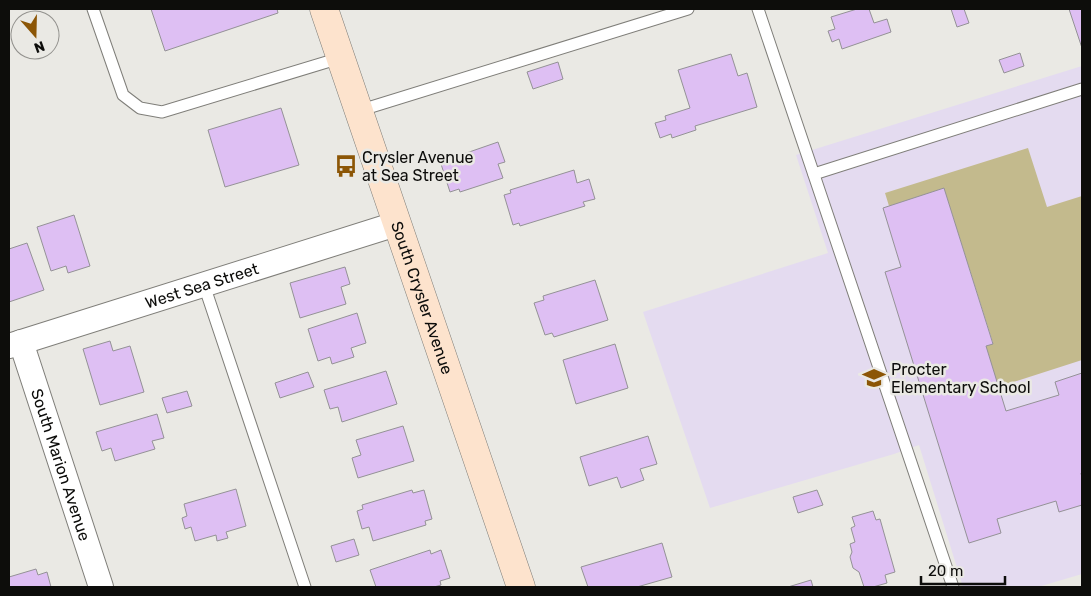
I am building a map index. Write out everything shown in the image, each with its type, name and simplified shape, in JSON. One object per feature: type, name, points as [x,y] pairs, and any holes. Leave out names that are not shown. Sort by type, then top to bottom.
[{"type":"main road","name":"South Crysler Avenue","points":[[324,9],[520,587]]},
{"type":"street","name":"West Sea Street","points":[[15,344],[396,224]]},
{"type":"street","name":"South Marion Avenue","points":[[15,344],[101,587]]},
{"type":"lane","points":[[93,9],[123,95],[140,108],[162,112],[340,58]]},
{"type":"lane","points":[[358,111],[688,9]]},
{"type":"lane","points":[[758,9],[953,587]]},
{"type":"lane","points":[[814,174],[1082,90]]},
{"type":"lane","points":[[204,285],[304,587]]},
{"type":"shaded area","name":"Procter Elementary School","points":[[1082,66],[1082,574],[1038,587],[963,587],[919,445],[710,508],[643,312],[828,253],[796,155]]},
{"type":"shaded area","points":[[1028,148],[1047,207],[1082,196],[1082,360],[998,387],[986,346],[993,343],[944,189],[889,206],[885,193]]},
{"type":"building","points":[[151,9],[277,9],[278,13],[165,51]]},
{"type":"building","points":[[857,9],[869,9],[874,23],[887,19],[891,32],[842,49],[839,39],[832,42],[828,31],[835,29],[831,17]]},
{"type":"building","points":[[951,9],[964,9],[969,23],[957,27]]},
{"type":"building","points":[[1069,9],[1082,9],[1082,48]]},
{"type":"building","points":[[1020,53],[1024,66],[1004,73],[999,60]]},
{"type":"building","points":[[731,54],[738,76],[747,73],[757,107],[695,126],[696,130],[672,138],[671,134],[660,138],[655,123],[666,120],[665,116],[690,108],[678,70]]},
{"type":"building","points":[[558,62],[563,79],[533,89],[527,72]]},
{"type":"building","points":[[281,108],[299,165],[225,187],[208,130]]},
{"type":"building","points":[[498,142],[505,162],[498,164],[503,178],[460,192],[459,189],[450,192],[441,164],[450,162],[449,159]]},
{"type":"building","points":[[574,170],[577,183],[589,179],[595,199],[583,202],[585,206],[520,226],[519,223],[513,225],[504,195],[511,193],[510,190]]},
{"type":"building","name":"Procter Elementary School","points":[[944,188],[993,344],[986,346],[1006,411],[1059,395],[1055,382],[1082,373],[1082,505],[1059,512],[1056,501],[997,519],[1001,533],[969,543],[885,272],[901,267],[883,208]]},
{"type":"building","points":[[74,215],[90,266],[68,273],[66,266],[51,271],[37,227]]},
{"type":"building","points":[[27,243],[44,290],[9,302],[9,249]]},
{"type":"building","points":[[345,267],[350,284],[341,287],[346,304],[300,318],[290,283]]},
{"type":"building","points":[[595,280],[608,320],[554,337],[552,333],[545,335],[534,303],[544,300],[543,296]]},
{"type":"building","points":[[357,313],[366,343],[351,348],[354,357],[332,364],[330,357],[318,361],[308,329]]},
{"type":"building","points":[[110,341],[113,351],[130,346],[144,392],[100,405],[83,349]]},
{"type":"building","points":[[615,344],[628,388],[576,404],[563,360]]},
{"type":"building","points":[[386,371],[397,404],[342,422],[338,407],[330,409],[324,390]]},
{"type":"building","points":[[308,372],[314,387],[280,398],[275,383]]},
{"type":"building","points":[[187,391],[192,406],[167,413],[162,398]]},
{"type":"building","points":[[157,414],[164,438],[152,441],[155,449],[115,461],[111,448],[102,451],[96,432]]},
{"type":"building","points":[[403,426],[414,461],[358,478],[352,458],[361,455],[356,440]]},
{"type":"building","points":[[648,436],[657,464],[640,469],[644,480],[621,488],[617,477],[589,486],[580,457]]},
{"type":"building","points":[[236,489],[246,526],[226,532],[228,538],[217,541],[216,535],[195,541],[191,527],[185,529],[182,518],[187,516],[184,504]]},
{"type":"building","points":[[412,490],[413,493],[424,490],[432,519],[425,521],[426,525],[373,541],[369,527],[362,529],[357,511],[363,509],[362,505]]},
{"type":"building","points":[[817,490],[823,505],[798,513],[793,497]]},
{"type":"building","points":[[873,511],[876,520],[880,519],[895,572],[885,575],[887,583],[873,587],[864,587],[859,572],[853,568],[850,557],[852,552],[850,544],[855,542],[851,528],[855,526],[852,517]]},
{"type":"building","points":[[354,539],[359,555],[336,562],[331,546]]},
{"type":"building","points":[[662,543],[672,577],[637,587],[588,587],[581,567]]},
{"type":"building","points":[[430,550],[431,554],[441,550],[450,578],[440,581],[441,585],[434,587],[376,587],[370,570]]},
{"type":"building","points":[[36,569],[38,575],[47,572],[51,587],[9,587],[9,577]]},
{"type":"building","points":[[811,580],[813,587],[788,587]]},
{"type":"place","name":"Crysler Avenue at Sea Street","points":[[346,166]]},
{"type":"place","name":"Procter Elementary School","points":[[874,378]]}]
